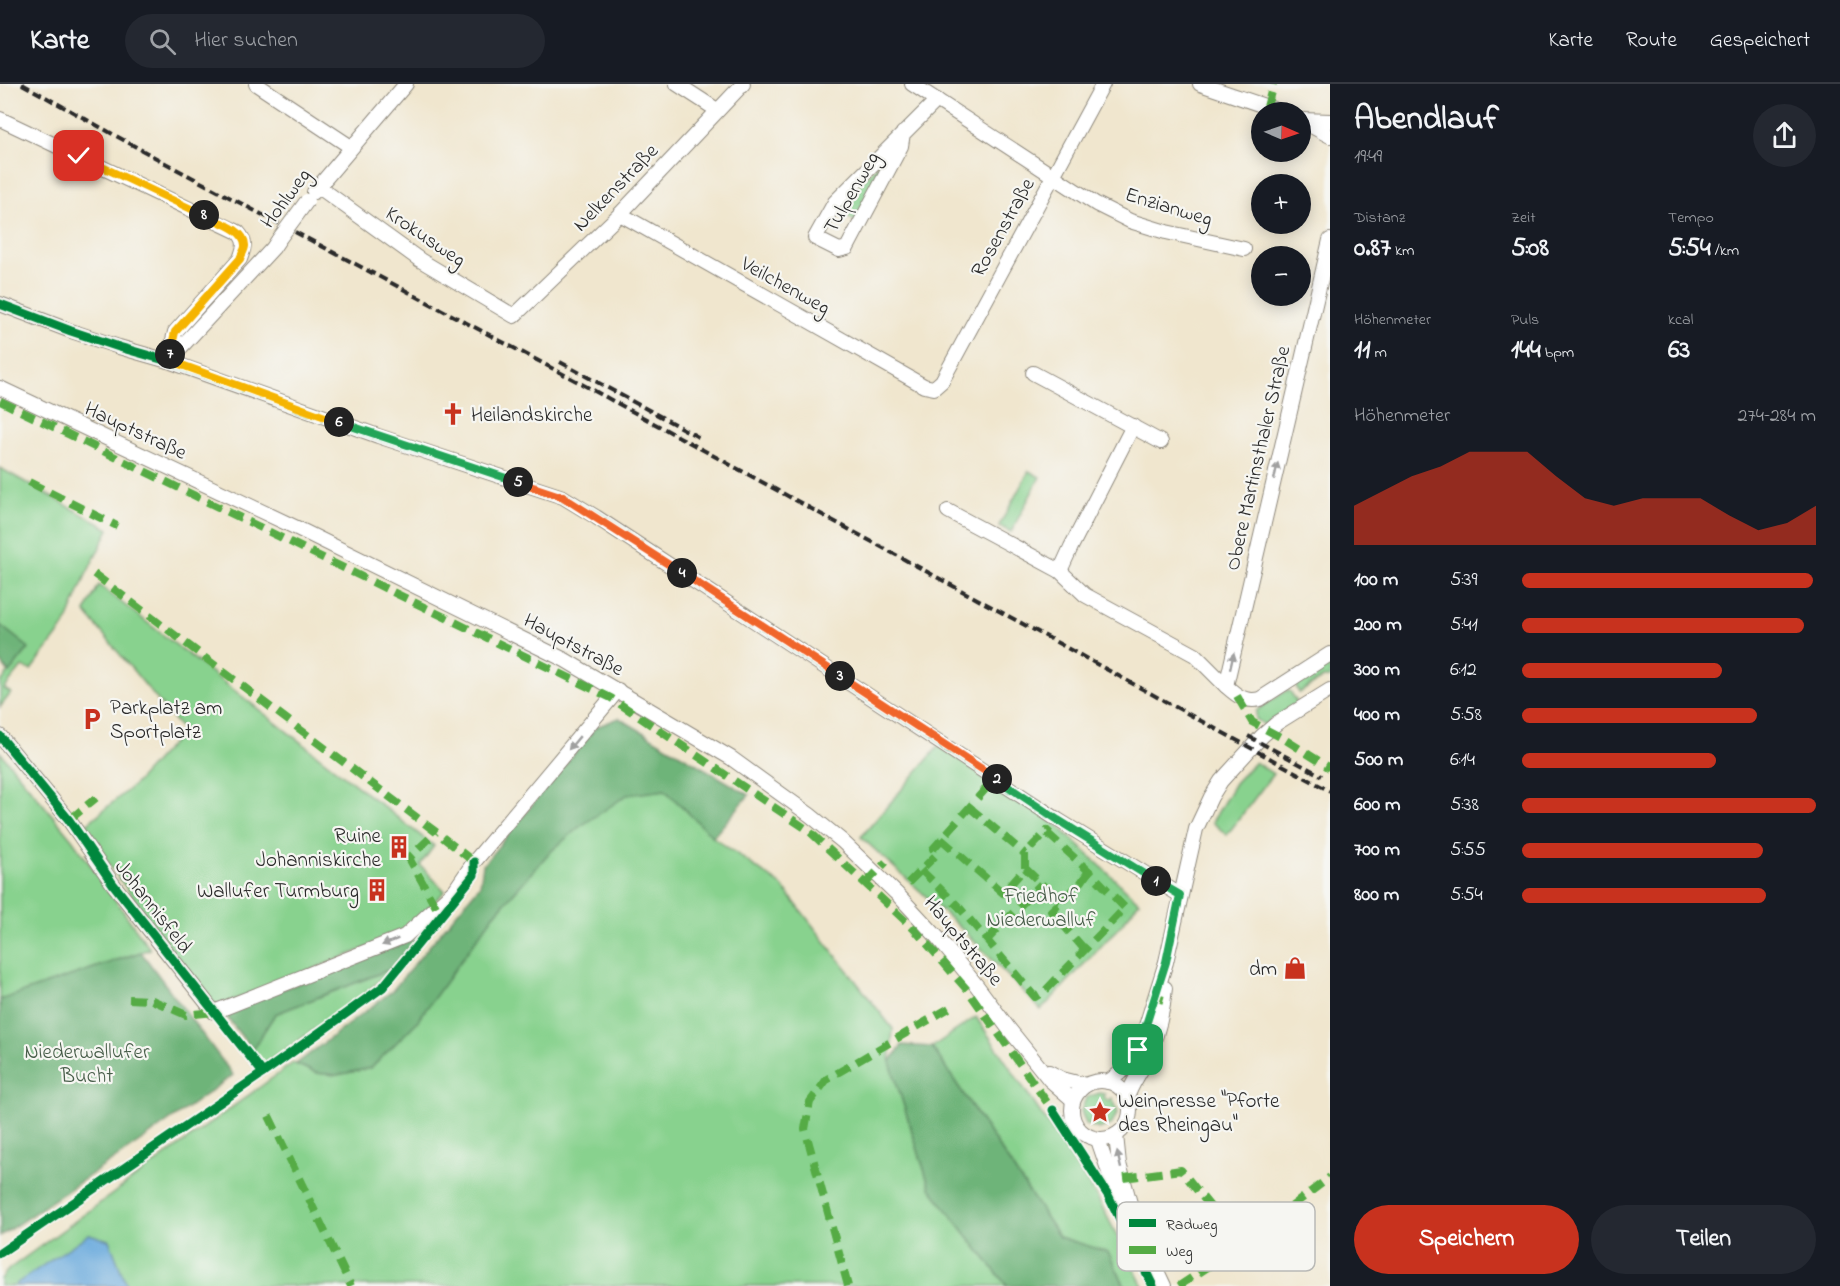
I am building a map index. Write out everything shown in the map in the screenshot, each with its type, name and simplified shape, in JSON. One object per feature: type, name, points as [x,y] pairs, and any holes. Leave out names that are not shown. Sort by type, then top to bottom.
[{"type":"street","points":[[256,84],[351,147]]},
{"type":"street","name":"Hohlweg","points":[[168,360],[273,248],[307,201],[406,84]]},
{"type":"street","points":[[677,84],[717,110]]},
{"type":"street","name":"Nelkenstraße","points":[[514,316],[620,214],[743,84]]},
{"type":"street","points":[[912,84],[1055,175]]},
{"type":"street","name":"Rosenstraße","points":[[934,388],[942,381],[1103,84]]},
{"type":"street","points":[[1203,85],[1253,102]]},
{"type":"street","name":"Tulpenweg","points":[[903,132],[901,146],[847,248],[839,250],[815,238],[835,202],[903,132],[937,100]]},
{"type":"street","points":[[0,119],[238,232],[244,238],[245,246],[240,259],[175,332],[168,360]]},
{"type":"street","points":[[1311,120],[1330,121]]},
{"type":"street","points":[[1311,126],[1330,136]]},
{"type":"street","name":"Enzianweg","points":[[1055,175],[1096,204],[1130,221],[1244,249]]},
{"type":"street","name":"Krokusweg","points":[[319,187],[420,260],[514,316]]},
{"type":"street","name":"Veilchenweg","points":[[620,214],[895,370],[924,386],[934,388]]},
{"type":"street","name":"Obere Martinsthaler Straße","points":[[1226,686],[1330,240]]},
{"type":"street","points":[[0,304],[80,334],[168,360],[378,436],[563,497],[597,517],[1058,820],[1180,895]]},
{"type":"street","points":[[1033,373],[1161,442]]},
{"type":"street","name":"Hauptstraße","points":[[0,388],[320,540],[565,660],[731,758],[842,841],[898,896],[938,938],[1050,1080],[1073,1100]]},
{"type":"street","points":[[1060,571],[1133,426]]},
{"type":"street","points":[[948,511],[1060,571],[1085,595],[1195,654],[1237,696],[1254,701],[1260,699],[1330,654]]},
{"type":"street","name":"Johannisfeld","points":[[0,736],[69,820],[113,884],[214,1012],[405,936],[455,890],[474,862],[618,690]]},
{"type":"street","points":[[1108,1082],[1125,1069],[1138,1050],[1166,962],[1196,828],[1203,811],[1221,781],[1256,742],[1277,723],[1330,690]]},
{"type":"street","points":[[1127,1098],[1132,1084],[1147,1059],[1159,1025],[1164,1000],[1166,962]]},
{"type":"street","name":"Hauptstraße","points":[[1036,1063],[1062,1079],[1086,1085]]},
{"type":"street","points":[[1097,1081],[1108,1082],[1123,1091],[1127,1098],[1130,1105],[1129,1119],[1116,1136],[1098,1140],[1085,1136],[1076,1126],[1071,1114],[1073,1100],[1086,1085],[1097,1081]]},
{"type":"street","points":[[1116,1136],[1118,1157],[1129,1202]]},
{"type":"street","points":[[1098,1140],[1114,1187],[1123,1202]]},
{"type":"street","points":[[1157,1271],[1164,1286]]},
{"type":"green space","points":[[897,144],[857,223],[837,209]]},
{"type":"green space","points":[[0,468],[109,529],[85,577],[66,624],[31,670],[22,667],[4,689],[11,693],[0,707],[0,683],[29,648],[0,625]]},
{"type":"green space","points":[[1029,471],[1040,477],[1011,532],[999,526]]},
{"type":"green space","points":[[99,585],[434,846],[420,865],[445,891],[402,934],[214,1008],[82,828],[135,784],[183,731],[85,612]]},
{"type":"green space","points":[[0,625],[29,648],[9,673],[0,661]]},
{"type":"green space","points":[[1330,662],[1330,678],[1323,678],[1299,693],[1295,684]]},
{"type":"green space","points":[[1286,691],[1290,691],[1298,704],[1265,725],[1256,719],[1256,711]]},
{"type":"green space","points":[[619,718],[749,795],[713,837],[665,790],[627,795],[578,828],[548,854],[494,915],[416,1023],[371,1068],[337,1075],[316,1073],[296,1064],[392,991],[480,885],[483,865],[596,727]]},
{"type":"green space","name":"Friedhof Niederwalluf","points":[[939,746],[1055,823],[1139,902],[1121,925],[1041,1010],[967,934],[861,837]]},
{"type":"green space","points":[[0,752],[72,839],[150,949],[0,1000]]},
{"type":"green space","points":[[1255,762],[1273,774],[1227,835],[1212,822],[1235,783]]},
{"type":"green space","points":[[665,790],[713,837],[782,886],[893,1029],[890,1062],[930,1188],[1007,1286],[0,1286],[0,1279],[9,1269],[293,1063],[316,1073],[337,1075],[371,1068],[494,915],[548,854],[578,828],[627,794]]},
{"type":"green space","points":[[419,937],[391,969],[275,1014],[252,1050],[223,1012]]},
{"type":"green space","name":"Niederwallufer Bucht","points":[[141,952],[233,1075],[144,1139],[0,1236],[0,1000]]},
{"type":"green space","points":[[391,969],[364,995],[263,1065],[252,1050],[275,1014]]},
{"type":"green space","points":[[976,1017],[1097,1197],[1117,1236],[1117,1270],[1108,1252],[1059,1237],[932,1047]]},
{"type":"green space","points":[[902,1045],[932,1047],[1059,1237],[1108,1252],[1125,1286],[1007,1286],[930,1188],[890,1062]]},
{"type":"green space","points":[[1099,1093],[1105,1094],[1104,1097],[1109,1101],[1112,1098],[1118,1111],[1112,1124],[1099,1129],[1086,1124],[1081,1111],[1086,1098]]},
{"type":"green space","points":[[1118,1271],[1135,1271],[1143,1286],[1125,1286]]},
{"type":"water","points":[[89,1234],[109,1240],[127,1286],[13,1286]]},
{"type":"railway","points":[[22,84],[178,170],[580,383],[1330,791]]},
{"type":"railway","points":[[560,362],[700,438]]},
{"type":"railway","points":[[1248,736],[1322,776]]},
{"type":"marked path","points":[[1268,102],[1273,84]]},
{"type":"marked path","points":[[0,401],[611,698],[808,830],[915,930],[969,992],[1056,1115]]},
{"type":"marked path","points":[[29,482],[117,526]]},
{"type":"marked path","points":[[94,574],[436,832],[474,862],[474,865]]},
{"type":"marked path","points":[[1237,696],[1252,722],[1330,768]]},
{"type":"marked path","points":[[908,883],[937,854],[933,849],[995,778]]},
{"type":"marked path","points":[[69,820],[96,798]]},
{"type":"marked path","points":[[969,807],[1025,854]]},
{"type":"marked path","points":[[941,839],[1003,893],[1025,868],[1025,854],[1050,828]]},
{"type":"marked path","points":[[436,832],[409,858],[436,907]]},
{"type":"marked path","points":[[921,870],[959,907],[1035,997],[1045,991],[1125,908],[1046,832]]},
{"type":"marked path","points":[[866,883],[886,862]]},
{"type":"marked path","points":[[1025,868],[1060,902]]},
{"type":"marked path","points":[[1085,950],[1051,911],[1080,884],[1089,871]]},
{"type":"marked path","points":[[987,940],[1041,884]]},
{"type":"marked path","points":[[1149,996],[1171,1002]]},
{"type":"marked path","points":[[129,999],[152,1000],[186,1015],[214,1012],[216,1014]]},
{"type":"marked path","points":[[848,1286],[805,1129],[810,1102],[827,1079],[951,1007]]},
{"type":"marked path","points":[[269,1116],[351,1286]]},
{"type":"marked path","points":[[1124,1178],[1181,1170],[1207,1202]]},
{"type":"marked path","points":[[1297,1202],[1330,1177]]},
{"type":"marked path","points":[[1179,1286],[1202,1271]]},
{"type":"cycle path","points":[[0,304],[71,331],[168,361],[378,436],[563,497],[1058,820],[1180,895]]},
{"type":"cycle path","points":[[0,736],[69,820],[113,884],[263,1073]]},
{"type":"cycle path","points":[[0,1253],[263,1073],[383,987],[474,875],[474,862]]},
{"type":"cycle path","points":[[1053,1110],[1108,1195],[1117,1213]]},
{"type":"cycle path","points":[[1146,1271],[1153,1286]]},
{"type":"place","name":"Heilandskirche","points":[[453,414]]},
{"type":"place","name":"Parkplatz am Sportplatz","points":[[92,719]]},
{"type":"place","name":"Ruine Johanniskirche","points":[[399,847]]},
{"type":"place","name":"Wallufer Turmburg","points":[[377,890]]},
{"type":"place","name":"dm","points":[[1295,968]]},
{"type":"place","name":"Weinpresse \"Pforte des Rheingau\"","points":[[1100,1112]]},
{"type":"route","points":[[79,156],[238,232],[244,238],[245,246],[240,259],[175,332],[168,360],[378,436],[563,497],[597,517],[1058,820],[1180,895],[1166,962],[1138,1050]]}]
